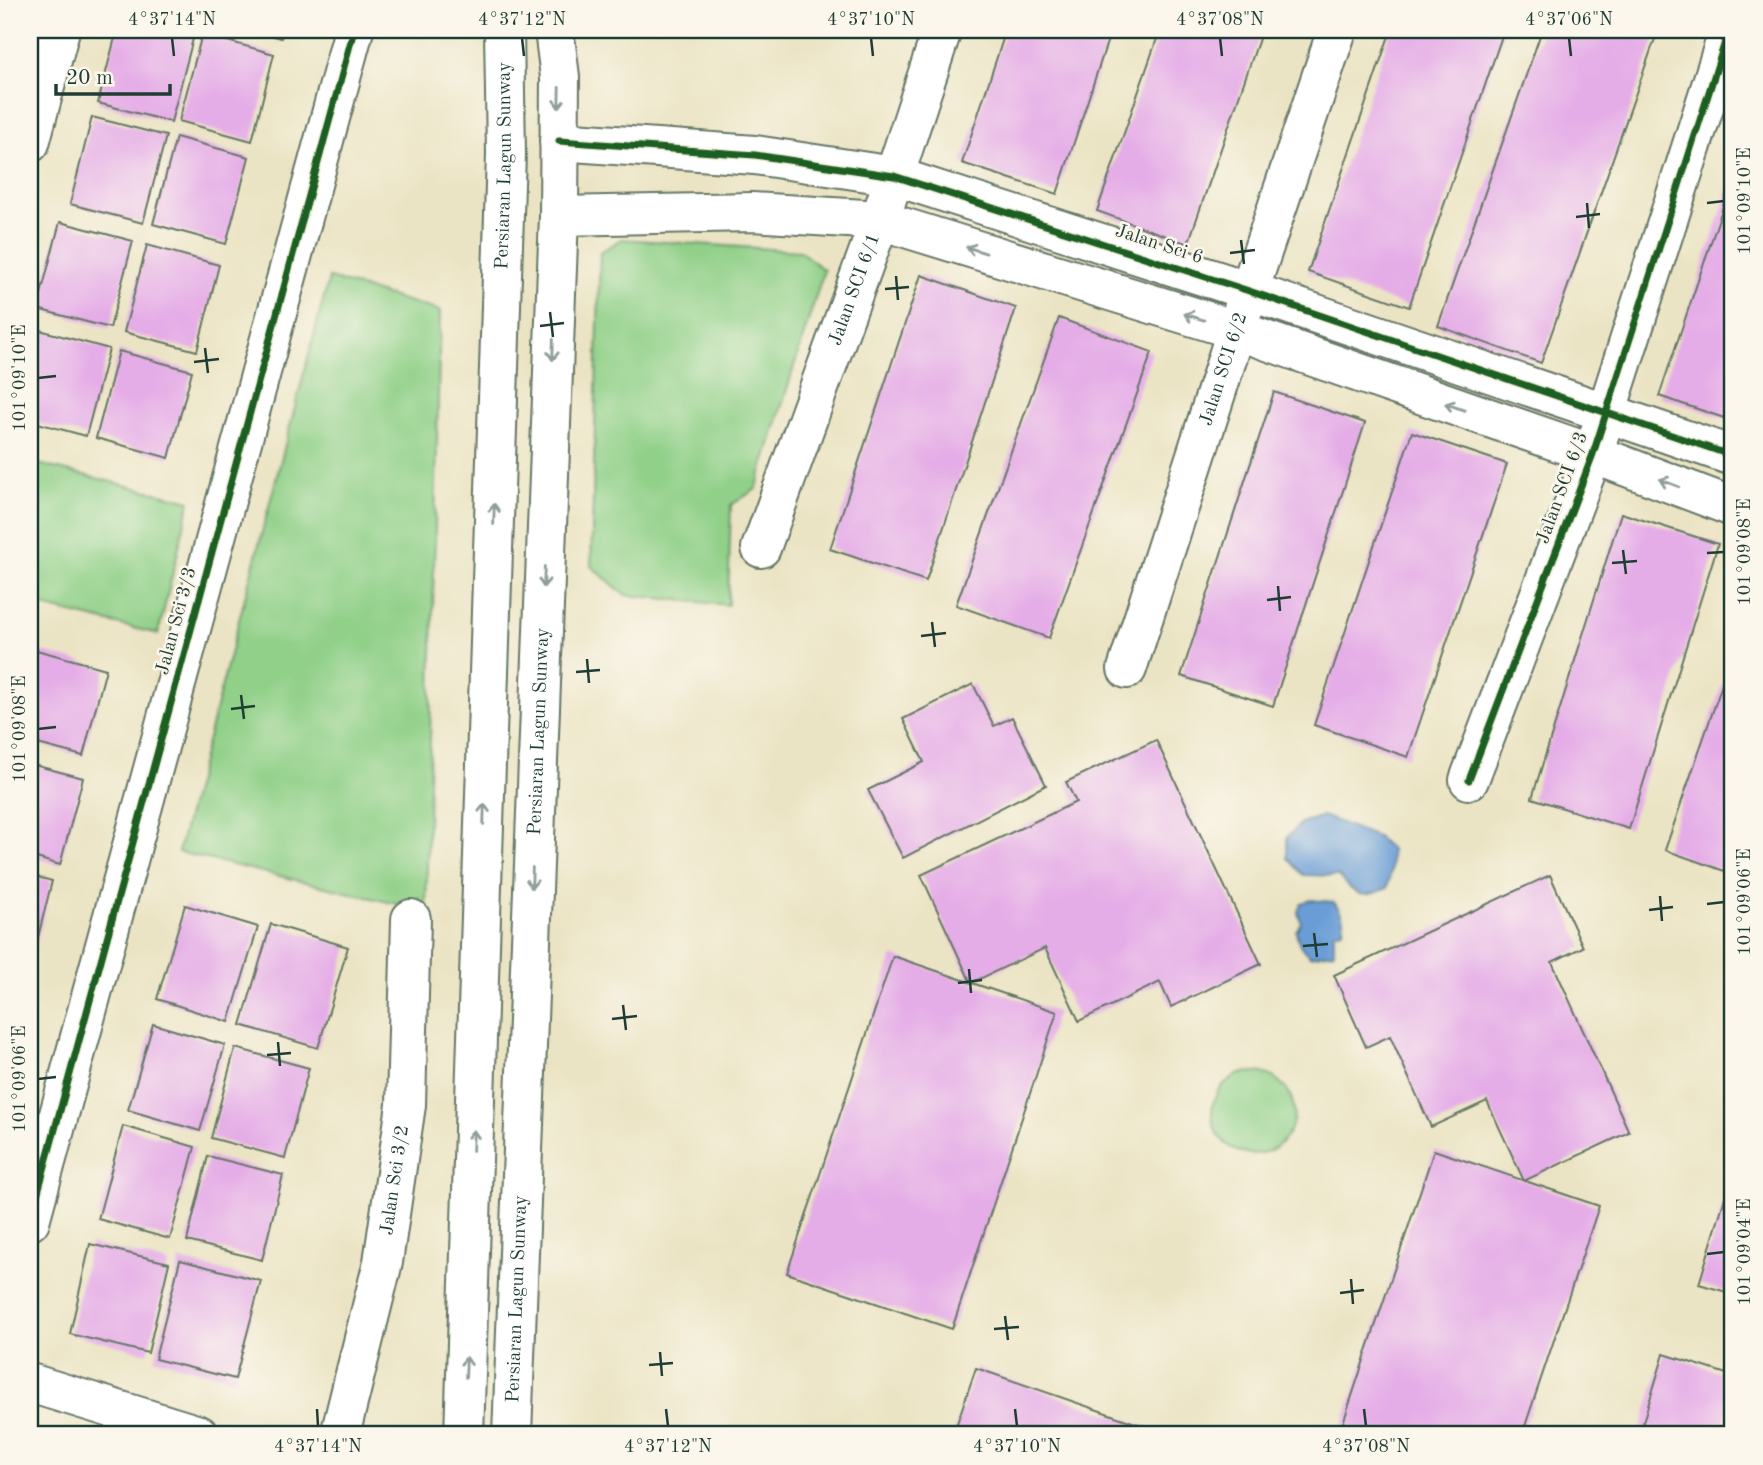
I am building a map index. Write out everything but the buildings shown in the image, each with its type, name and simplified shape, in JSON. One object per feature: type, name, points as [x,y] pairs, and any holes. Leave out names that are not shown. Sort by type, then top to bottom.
[{"type":"street","points":[[30,143],[60,30]]},
{"type":"street","name":"Jalan Sci 3/3","points":[[30,1221],[354,30]]},
{"type":"street","name":"Persiaran Lagun Sunway","points":[[464,1435],[506,154],[504,30]]},
{"type":"street","name":"Persiaran Lagun Sunway","points":[[512,1435],[559,216],[560,77],[554,30]]},
{"type":"street","name":"Jalan SCI 6/1","points":[[761,548],[880,220],[942,30]]},
{"type":"street","name":"Jalan SCI 6/2","points":[[1127,669],[1249,291],[1338,30]]},
{"type":"street","name":"Jalan SCI 6/3","points":[[1469,780],[1593,454],[1725,42]]},
{"type":"street","name":"Jalan Sci 6","points":[[559,141],[755,155],[894,176],[1249,291],[1733,456]]},
{"type":"street","points":[[559,216],[752,212],[880,220],[1236,331],[1593,454],[1733,507]]},
{"type":"street","name":"Jalan Sci 3/2","points":[[340,1435],[383,1262],[406,1105],[411,919]]},
{"type":"street","points":[[30,1383],[199,1435]]},
{"type":"green space","points":[[622,239],[800,251],[824,270],[756,489],[731,505],[728,605],[625,595],[591,566],[600,252]]},
{"type":"green space","points":[[329,278],[440,311],[426,911],[178,852]]},
{"type":"green space","points":[[30,462],[190,501],[158,634],[30,603]]},
{"type":"green space","points":[[1245,1072],[1261,1072],[1276,1079],[1287,1090],[1294,1105],[1291,1129],[1282,1142],[1261,1154],[1245,1154],[1230,1147],[1219,1136],[1212,1121],[1212,1105],[1219,1090],[1230,1079]]},
{"type":"water","points":[[1323,816],[1377,837],[1391,850],[1391,871],[1387,888],[1371,894],[1360,894],[1338,876],[1303,875],[1287,857],[1287,837],[1301,823]]},
{"type":"water","points":[[1311,900],[1334,902],[1342,915],[1343,930],[1334,932],[1334,952],[1310,956],[1299,942],[1296,931],[1301,922],[1298,912],[1301,903]]},
{"type":"cycle path","points":[[30,1221],[354,30]]},
{"type":"cycle path","points":[[1469,780],[1593,454],[1725,42]]},
{"type":"cycle path","points":[[559,141],[755,155],[894,176],[1249,291],[1733,456]]}]
